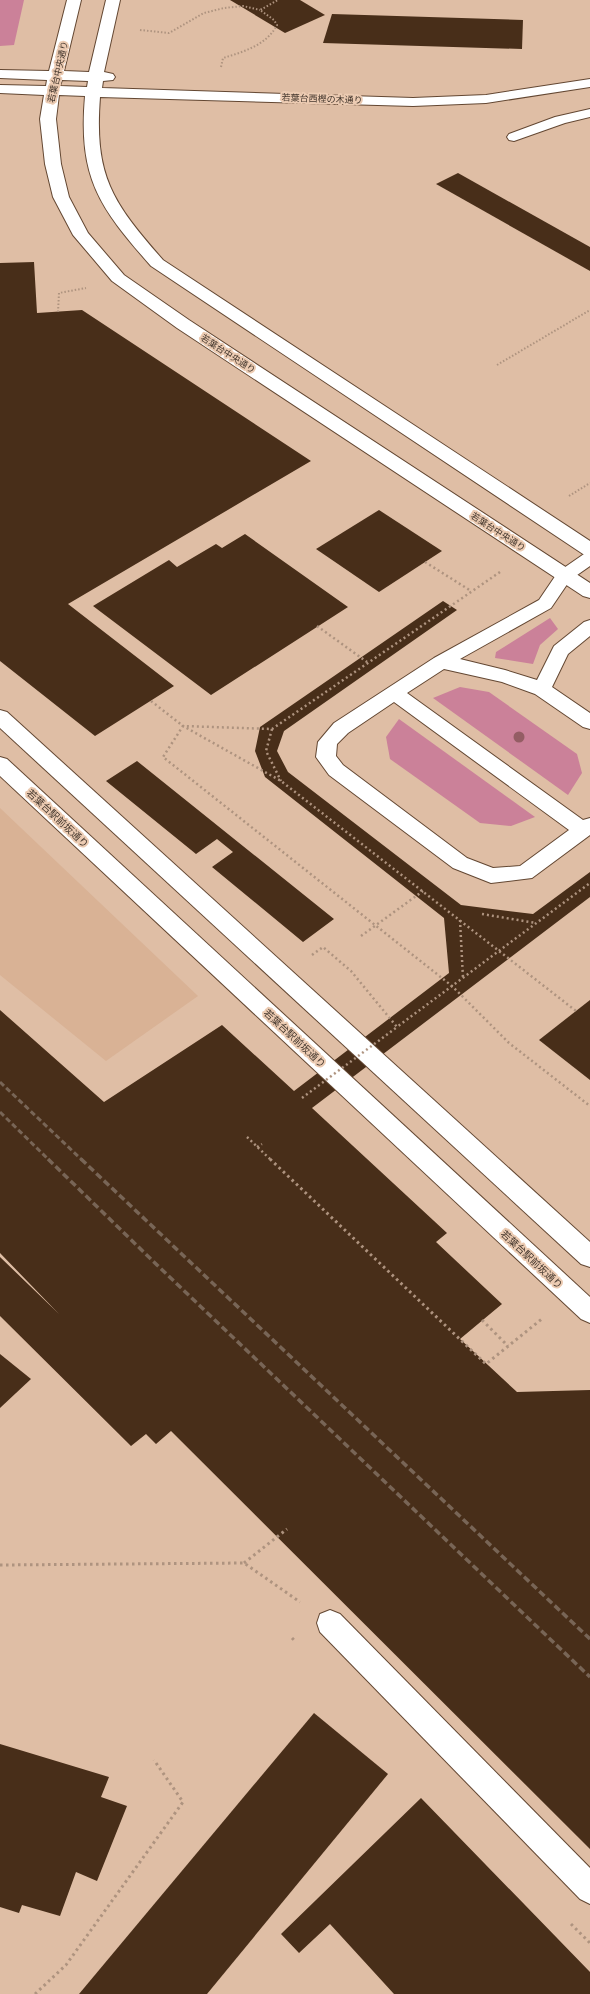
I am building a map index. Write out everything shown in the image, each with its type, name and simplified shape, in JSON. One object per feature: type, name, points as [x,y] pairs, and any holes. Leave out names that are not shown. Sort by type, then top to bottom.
[{"type":"street","name":"若葉台中央通り","points":[[74,0],[54,82],[48,119],[53,164],[61,197],[81,235],[118,278],[183,324],[590,592]]},
{"type":"street","points":[[114,0],[95,84],[90,123],[94,160],[104,192],[123,222],[157,263],[590,550]]},
{"type":"street","points":[[496,83],[590,69]]},
{"type":"street","points":[[0,74],[54,82]]},
{"type":"street","name":"若葉台西樫の木通り","points":[[95,84],[126,78]]},
{"type":"street","points":[[0,89],[54,82]]},
{"type":"street","name":"若葉台西樫の木通り","points":[[54,82],[413,102],[486,98],[590,83]]},
{"type":"street","points":[[0,717],[590,1257]]},
{"type":"street","name":"若葉台駅前坂通り","points":[[0,764],[590,1312]]},
{"type":"street","points":[[330,1623],[590,1889]]},
{"type":"lane","points":[[514,137],[560,120],[590,113]]},
{"type":"lane","points":[[394,693],[586,828],[525,873],[491,876],[460,863],[336,770],[326,757],[328,742],[341,728],[394,693],[441,662],[545,604],[564,576],[590,558]]},
{"type":"lane","points":[[542,689],[561,650],[590,626]]},
{"type":"lane","points":[[441,662],[487,671],[521,680],[542,689],[590,722]]},
{"type":"path","points":[[260,10],[278,0]]},
{"type":"path","points":[[140,30],[169,33],[204,13],[224,8],[244,6],[260,10],[274,20],[277,25],[275,32],[270,37],[248,49],[223,58],[221,70]]},
{"type":"path","points":[[58,312],[59,293],[93,287]]},
{"type":"path","points":[[497,365],[590,310]]},
{"type":"path","points":[[565,499],[590,483]]},
{"type":"path","points":[[425,562],[471,591]]},
{"type":"path","points":[[183,726],[272,729],[502,570]]},
{"type":"path","points":[[317,626],[368,662]]},
{"type":"path","points":[[151,701],[183,726],[281,781],[500,950],[576,1011]]},
{"type":"path","points":[[183,726],[163,757],[452,986],[509,1043],[590,1106]]},
{"type":"path","points":[[272,729],[266,751],[281,781]]},
{"type":"path","points":[[302,1098],[590,883]]},
{"type":"path","points":[[361,936],[423,890]]},
{"type":"path","points":[[482,914],[536,923]]},
{"type":"path","points":[[460,920],[463,978]]},
{"type":"path","points":[[311,955],[323,947],[351,971],[397,1027]]},
{"type":"path","points":[[247,1137],[486,1364],[549,1312]]},
{"type":"path","points":[[257,1147],[262,1144]]},
{"type":"path","points":[[482,1320],[508,1346]]},
{"type":"path","points":[[244,1563],[288,1529]]},
{"type":"path","points":[[0,1565],[244,1563],[330,1623]]},
{"type":"path","points":[[35,1994],[66,1965],[183,1802],[154,1760]]},
{"type":"shaded area","points":[[0,0],[24,0],[14,45],[0,46]]},
{"type":"shaded area","points":[[550,618],[558,629],[540,645],[533,664],[495,658],[496,652]]},
{"type":"shaded area","points":[[460,687],[489,692],[577,754],[582,773],[568,795],[433,698]]},
{"type":"shaded area","points":[[399,719],[535,817],[511,826],[480,823],[390,759],[386,737]]},
{"type":"shaded area","points":[[0,808],[198,996],[106,1061],[0,975]]},
{"type":"building","points":[[230,0],[300,0],[325,15],[285,33]]},
{"type":"building","points":[[332,14],[523,20],[522,49],[323,43]]},
{"type":"building","points":[[458,173],[590,247],[590,271],[436,184]]},
{"type":"building","points":[[34,262],[37,313],[82,310],[311,461],[68,604],[174,686],[95,736],[0,661],[0,263]]},
{"type":"building","points":[[379,510],[442,551],[379,592],[316,549]]},
{"type":"building","points":[[245,534],[348,607],[211,695],[93,606],[169,560],[177,567],[216,544],[222,548]]},
{"type":"building","points":[[443,601],[457,610],[284,731],[277,751],[288,772],[461,905],[533,914],[590,872],[590,897],[312,1108],[447,1233],[436,1242],[502,1304],[460,1339],[517,1392],[590,1390],[590,1849],[171,1431],[156,1444],[146,1434],[131,1446],[0,1316],[0,1257],[59,1314],[0,1253],[0,1010],[104,1102],[222,1025],[294,1091],[449,973],[444,918],[265,777],[255,751],[260,727]]},
{"type":"building","points":[[137,761],[334,919],[303,942],[212,867],[233,852],[217,839],[196,854],[106,781]]},
{"type":"building","points":[[590,1000],[590,1080],[539,1040]]},
{"type":"building","points":[[0,1354],[31,1379],[0,1408]]},
{"type":"building","points":[[314,1713],[388,1774],[207,1994],[79,1994]]},
{"type":"building","points":[[0,1744],[109,1777],[101,1797],[127,1806],[97,1881],[76,1872],[60,1916],[22,1905],[19,1913],[0,1907]]},
{"type":"building","points":[[421,1798],[590,1972],[590,1994],[394,1994],[330,1924],[299,1953],[281,1934]]},
{"type":"railway","points":[[0,1082],[82,1160]]},
{"type":"railway","points":[[0,1112],[49,1160]]},
{"type":"railway","points":[[48,1159],[157,1265],[590,1677]]},
{"type":"railway","points":[[81,1159],[590,1639]]}]
